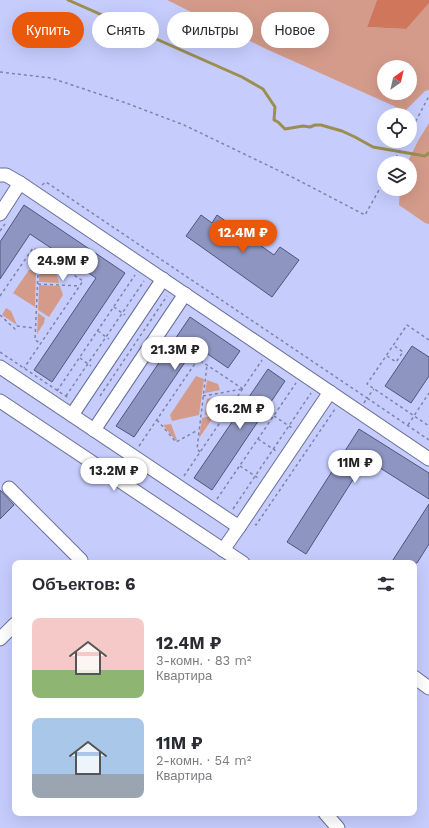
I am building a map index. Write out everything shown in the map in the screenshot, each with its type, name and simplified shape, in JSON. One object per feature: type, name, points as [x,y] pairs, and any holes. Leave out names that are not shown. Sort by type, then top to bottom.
[{"type":"street","points":[[0,175],[6,174],[20,183],[185,294],[327,396],[429,459]]},
{"type":"street","points":[[0,214],[20,183]]},
{"type":"street","points":[[75,410],[163,279]]},
{"type":"street","points":[[94,430],[185,294]]},
{"type":"street","points":[[0,367],[54,396],[75,410],[94,430],[242,522]]},
{"type":"street","points":[[223,550],[327,396]]},
{"type":"street","points":[[0,401],[238,560]]},
{"type":"street","points":[[9,488],[79,560]]},
{"type":"street","points":[[0,639],[12,627]]},
{"type":"street","points":[[417,680],[429,688]]},
{"type":"street","points":[[328,816],[338,828]]},
{"type":"path","points":[[0,72],[51,78],[126,103],[184,125],[294,178],[365,215],[377,193]]},
{"type":"path","points":[[417,119],[429,96]]},
{"type":"path","points":[[0,296],[33,248],[83,281],[24,368]]},
{"type":"path","points":[[39,252],[35,340],[41,344]]},
{"type":"path","points":[[54,396],[136,274]]},
{"type":"path","points":[[66,396],[145,279]]},
{"type":"path","points":[[38,284],[80,286]]},
{"type":"path","points":[[98,399],[168,295]]},
{"type":"path","points":[[0,314],[14,329],[17,326],[36,328]]},
{"type":"path","points":[[429,340],[407,325],[367,384],[429,426]]},
{"type":"path","points":[[386,355],[396,362],[403,352],[393,345]]},
{"type":"path","points":[[0,352],[24,368],[54,396],[66,396]]},
{"type":"path","points":[[140,446],[198,359],[243,389]]},
{"type":"path","points":[[184,476],[263,359]]},
{"type":"path","points":[[200,452],[196,449],[207,365]]},
{"type":"path","points":[[222,502],[217,499],[297,381]]},
{"type":"path","points":[[203,396],[243,389]]},
{"type":"path","points":[[312,392],[233,509],[242,522],[256,525],[336,407],[327,396]]},
{"type":"path","points":[[407,426],[429,393]]},
{"type":"path","points":[[66,396],[75,410]]},
{"type":"path","points":[[367,398],[429,440]]},
{"type":"path","points":[[157,420],[176,442],[199,429]]},
{"type":"shaded area","points":[[167,0],[377,0],[367,27],[405,29],[429,3],[429,90],[425,91],[417,99],[417,60],[377,60],[377,98],[264,48],[329,48],[329,12],[261,12],[261,47],[253,43],[253,12],[191,12]]},
{"type":"shaded area","points":[[377,0],[429,0],[429,3],[406,29],[367,27]]},
{"type":"shaded area","points":[[380,100],[416,100],[408,108],[398,108]]},
{"type":"shaded area","points":[[429,123],[429,224],[425,223],[399,205],[400,196],[417,196],[417,156],[410,156],[414,148],[417,148],[418,141]]},
{"type":"shaded area","points":[[39,268],[49,268],[56,273],[59,283],[39,282]]},
{"type":"shaded area","points":[[29,270],[36,270],[35,307],[13,293]]},
{"type":"shaded area","points":[[39,285],[60,286],[63,295],[49,317],[38,310]]},
{"type":"shaded area","points":[[6,308],[11,311],[17,325],[2,315]]},
{"type":"shaded area","points":[[38,313],[45,318],[44,323],[37,334]]},
{"type":"shaded area","points":[[196,376],[204,379],[199,415],[172,421],[170,415]]},
{"type":"shaded area","points":[[207,380],[218,384],[220,390],[205,393]]},
{"type":"shaded area","points":[[222,396],[224,403],[218,412],[205,415],[207,399]]},
{"type":"shaded area","points":[[215,415],[199,438],[202,418]]},
{"type":"shaded area","points":[[171,424],[177,440],[176,441],[163,425]]},
{"type":"building","points":[[24,205],[125,273],[52,382],[34,370],[96,278],[30,234],[0,279],[0,242]]},
{"type":"building","points":[[201,215],[212,223],[217,215],[274,255],[280,247],[299,260],[272,297],[186,236]]},
{"type":"building","points":[[190,317],[240,351],[228,368],[196,346],[134,437],[116,426]]},
{"type":"building","points":[[412,346],[429,357],[429,376],[411,403],[385,386]]},
{"type":"building","points":[[268,369],[285,381],[212,490],[194,478]]},
{"type":"building","points":[[359,429],[429,473],[429,499],[366,459],[306,554],[287,542]]},
{"type":"building","points":[[0,490],[14,505],[0,519]]},
{"type":"building","points":[[429,504],[429,544],[417,563],[417,560],[393,560]]},
{"type":"waterway","points":[[68,0],[242,77],[263,89],[275,107],[274,120],[285,129],[321,125],[342,131],[373,147],[425,156],[429,153]]}]
